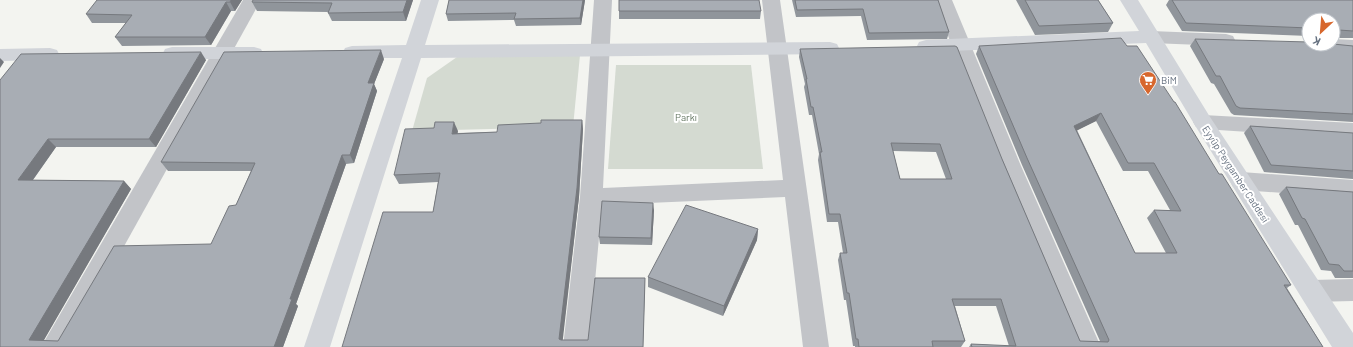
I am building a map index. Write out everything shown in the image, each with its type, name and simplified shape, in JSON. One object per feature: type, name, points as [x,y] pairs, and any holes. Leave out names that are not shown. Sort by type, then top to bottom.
[{"type":"street","points":[[54,347],[252,0]]},
{"type":"street","points":[[317,347],[415,51],[430,0]]},
{"type":"street","points":[[576,347],[591,197],[603,0]]},
{"type":"street","points":[[771,0],[816,347]]},
{"type":"street","points":[[943,0],[1010,166],[1088,347]]},
{"type":"street","name":"Eyyüp Peygamber Caddesi","points":[[1129,0],[1203,122],[1347,347]]},
{"type":"street","points":[[906,47],[962,46],[1151,37],[1246,41]]},
{"type":"street","points":[[1341,45],[1353,46]]},
{"type":"street","points":[[337,52],[850,48]]},
{"type":"street","points":[[158,53],[268,53]]},
{"type":"street","points":[[5,63],[24,54],[63,54]]},
{"type":"street","points":[[1203,122],[1353,131]]},
{"type":"street","points":[[1241,181],[1353,189]]},
{"type":"street","points":[[591,197],[796,188]]},
{"type":"street","points":[[1312,291],[1353,290]]},
{"type":"green space","points":[[580,55],[573,127],[412,131],[427,78],[457,57]]},
{"type":"green space","name":"Parkı","points":[[616,65],[751,65],[763,169],[608,169]]},
{"type":"building","points":[[97,0],[231,0],[230,2],[226,2],[205,37],[115,37],[132,15],[86,14]]},
{"type":"building","points":[[253,0],[407,0],[403,12],[328,13],[332,3],[252,2]]},
{"type":"building","points":[[449,0],[583,0],[580,18],[514,19],[516,13],[446,14]]},
{"type":"building","points":[[619,0],[759,0],[761,11],[619,11]]},
{"type":"building","points":[[795,0],[938,0],[949,32],[869,33],[863,9],[797,10]]},
{"type":"building","points":[[1025,0],[1098,0],[1113,23],[1039,26]]},
{"type":"building","points":[[1172,0],[1353,0],[1353,31],[1341,30],[1341,12],[1301,12],[1301,28],[1186,23]]},
{"type":"building","points":[[1121,38],[1127,46],[1137,46],[1175,102],[1219,174],[1222,174],[1291,285],[1284,285],[1323,347],[972,347],[971,344],[1016,346],[1001,299],[952,299],[965,341],[932,341],[933,347],[859,347],[858,339],[856,339],[849,293],[847,293],[840,253],[847,253],[840,214],[829,214],[820,152],[822,152],[813,107],[811,107],[807,79],[800,49],[957,47],[1002,159],[1080,341],[1108,342],[1109,340],[1027,158],[979,46]],"holes":[[[1101,113],[1128,163],[1154,163],[1181,211],[1154,210],[1177,253],[1135,253],[1074,126]],[[891,143],[940,144],[952,179],[900,179]]]},
{"type":"building","points":[[1195,39],[1301,42],[1301,52],[1341,52],[1341,45],[1353,46],[1353,114],[1240,108],[1236,106],[1220,76],[1216,76]]},
{"type":"building","points":[[381,50],[368,83],[374,83],[350,155],[342,155],[274,347],[0,347],[0,80],[21,54],[201,52],[149,139],[48,139],[18,180],[124,181],[29,340],[58,341],[114,246],[211,244],[229,206],[236,205],[255,163],[161,162],[224,52]]},
{"type":"building","points":[[541,120],[582,120],[577,188],[559,339],[588,340],[595,278],[645,278],[643,347],[342,347],[383,212],[433,212],[440,173],[394,175],[405,129],[434,128],[435,122],[454,122],[452,134],[497,132],[498,125],[541,123]]},
{"type":"building","points":[[1250,126],[1353,133],[1353,171],[1271,165]]},
{"type":"building","points":[[1286,187],[1353,192],[1353,271],[1344,271],[1339,265],[1329,264]]},
{"type":"building","points":[[602,201],[653,203],[651,238],[599,237]]},
{"type":"building","points":[[686,205],[758,229],[724,306],[648,277]]},
{"type":"place","name":"BiM","points":[[1148,95]]}]
